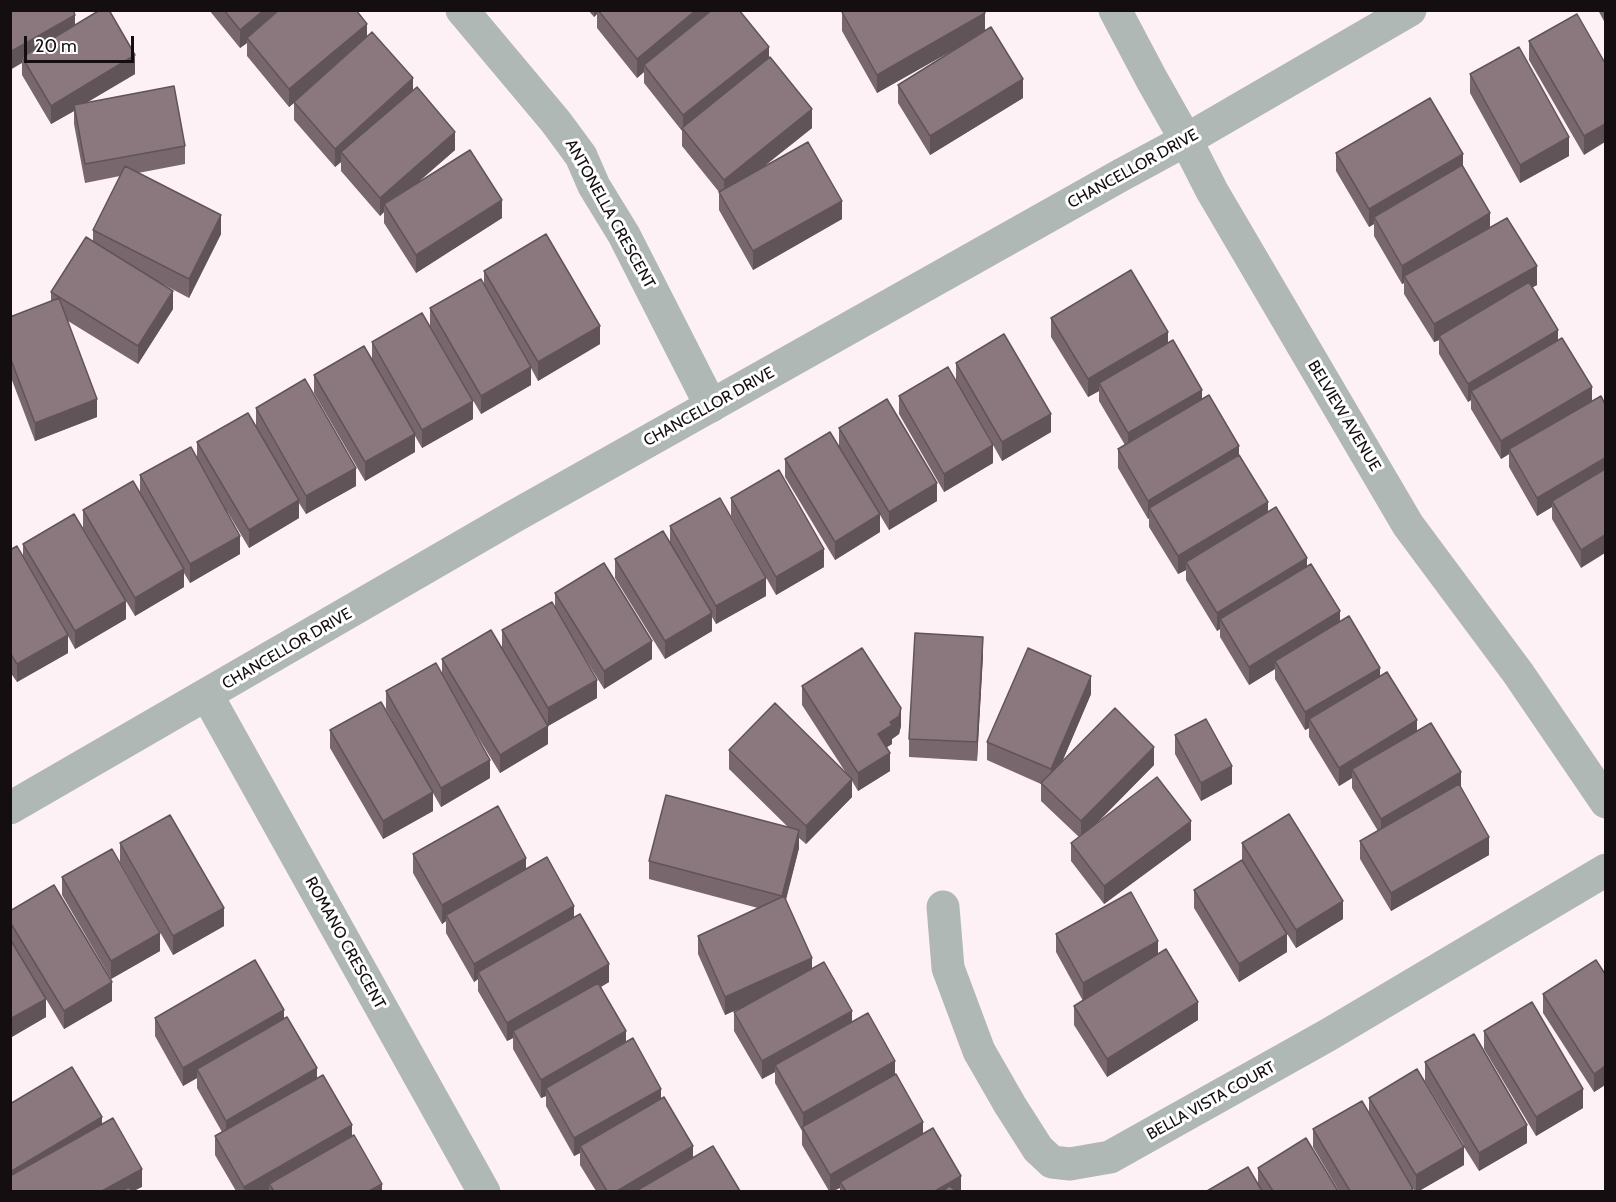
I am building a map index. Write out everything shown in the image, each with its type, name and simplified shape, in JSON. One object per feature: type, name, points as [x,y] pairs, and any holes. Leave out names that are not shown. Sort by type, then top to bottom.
[{"type":"street","name":"ANTONELLA CRESCENT","points":[[462,10],[556,122],[581,156],[594,186],[624,236],[711,406]]},
{"type":"street","name":"BELVIEW AVENUE","points":[[1115,10],[1212,191],[1408,525],[1518,673],[1605,802]]},
{"type":"street","name":"CHANCELLOR DRIVE","points":[[10,808],[513,517],[1186,140],[1410,10]]},
{"type":"street","name":"ROMANO CRESCENT","points":[[207,695],[484,1191]]},
{"type":"street","name":"BELLA VISTA COURT","points":[[944,907],[948,968],[979,1051],[1038,1149],[1052,1162],[1070,1164],[1110,1157],[1328,1035],[1605,870]]},
{"type":"building","points":[[10,10],[73,10],[75,15],[10,52]]},
{"type":"building","points":[[100,10],[109,10],[135,55],[51,106],[22,57]]},
{"type":"building","points":[[224,10],[264,10],[240,30]]},
{"type":"building","points":[[279,10],[356,10],[367,24],[289,89],[247,38]]},
{"type":"building","points":[[598,10],[696,10],[637,59]]},
{"type":"building","points":[[712,10],[739,10],[769,47],[683,115],[644,65]]},
{"type":"building","points":[[845,10],[983,10],[985,13],[877,75],[842,12]]},
{"type":"building","points":[[1577,14],[1605,63],[1605,124],[1584,136],[1529,41]]},
{"type":"building","points":[[991,27],[1023,79],[930,136],[898,85]]},
{"type":"building","points":[[372,32],[413,78],[335,149],[294,102]]},
{"type":"building","points":[[1519,47],[1569,137],[1520,165],[1470,74]]},
{"type":"building","points":[[770,57],[812,109],[724,180],[682,128]]},
{"type":"building","points":[[174,86],[185,146],[85,164],[74,105]]},
{"type":"building","points":[[417,87],[455,132],[380,198],[341,152]]},
{"type":"building","points":[[1430,98],[1463,154],[1369,209],[1336,153]]},
{"type":"building","points":[[808,142],[842,201],[753,251],[719,192]]},
{"type":"building","points":[[470,150],[502,200],[416,255],[384,204]]},
{"type":"building","points":[[1462,165],[1490,213],[1402,266],[1374,217]]},
{"type":"building","points":[[125,166],[221,215],[189,279],[93,230]]},
{"type":"building","points":[[1507,218],[1537,266],[1434,324],[1404,276]]},
{"type":"building","points":[[546,234],[600,326],[538,362],[484,271]]},
{"type":"building","points":[[86,237],[173,291],[138,346],[51,292]]},
{"type":"building","points":[[1131,270],[1168,332],[1088,379],[1051,318]]},
{"type":"building","points":[[481,279],[531,367],[481,396],[430,308]]},
{"type":"building","points":[[1529,282],[1558,330],[1468,384],[1439,336]]},
{"type":"building","points":[[59,298],[97,399],[35,423],[10,357],[10,317]]},
{"type":"building","points":[[422,313],[473,401],[422,430],[372,342]]},
{"type":"building","points":[[1004,334],[1051,414],[1002,442],[956,363]]},
{"type":"building","points":[[1562,338],[1592,387],[1501,441],[1471,391]]},
{"type":"building","points":[[1173,340],[1202,390],[1128,433],[1099,383]]},
{"type":"building","points":[[364,346],[415,434],[365,462],[314,375]]},
{"type":"building","points":[[948,367],[993,445],[944,474],[899,396]]},
{"type":"building","points":[[305,379],[356,468],[306,496],[256,408]]},
{"type":"building","points":[[1209,395],[1239,446],[1148,501],[1118,449]]},
{"type":"building","points":[[1601,396],[1605,404],[1605,458],[1537,498],[1509,449]]},
{"type":"building","points":[[887,399],[937,483],[889,512],[839,428]]},
{"type":"building","points":[[248,413],[299,500],[249,530],[197,442]]},
{"type":"building","points":[[830,432],[880,514],[835,542],[785,459]]},
{"type":"building","points":[[191,447],[240,536],[190,564],[140,475]]},
{"type":"building","points":[[1239,455],[1268,502],[1178,556],[1149,508]]},
{"type":"building","points":[[1605,469],[1605,535],[1581,550],[1552,501]]},
{"type":"building","points":[[779,470],[824,549],[776,577],[731,498]]},
{"type":"building","points":[[133,481],[184,569],[135,598],[83,510]]},
{"type":"building","points":[[720,498],[766,578],[716,606],[670,526]]},
{"type":"building","points":[[1276,507],[1307,558],[1217,613],[1186,562]]},
{"type":"building","points":[[74,514],[126,601],[75,631],[23,544]]},
{"type":"building","points":[[663,531],[712,613],[665,641],[615,559]]},
{"type":"building","points":[[17,546],[68,635],[17,664],[10,653],[10,550]]},
{"type":"building","points":[[604,563],[652,641],[604,671],[555,593]]},
{"type":"building","points":[[1311,564],[1340,611],[1249,667],[1220,619]]},
{"type":"building","points":[[552,602],[597,680],[548,708],[502,630]]},
{"type":"building","points":[[1349,616],[1380,668],[1305,712],[1275,661]]},
{"type":"building","points":[[491,630],[548,726],[500,755],[442,659]]},
{"type":"building","points":[[915,633],[983,637],[977,742],[909,739]]},
{"type":"building","points":[[862,648],[901,708],[899,716],[890,722],[892,725],[878,734],[890,753],[858,773],[802,686]]},
{"type":"building","points":[[1028,648],[1091,676],[1051,769],[987,742]]},
{"type":"building","points":[[436,663],[490,760],[441,788],[386,691]]},
{"type":"building","points":[[1387,672],[1417,720],[1339,768],[1309,719]]},
{"type":"building","points":[[381,702],[433,792],[383,821],[330,730]]},
{"type":"building","points":[[775,703],[852,779],[806,826],[729,750]]},
{"type":"building","points":[[1115,708],[1154,747],[1081,821],[1041,783]]},
{"type":"building","points":[[1206,719],[1232,766],[1201,783],[1175,735]]},
{"type":"building","points":[[1431,723],[1461,772],[1381,819],[1352,769]]},
{"type":"building","points":[[1157,777],[1191,821],[1104,886],[1071,843]]},
{"type":"building","points":[[1459,784],[1489,837],[1391,893],[1360,841]]},
{"type":"building","points":[[666,795],[799,830],[782,896],[649,861]]},
{"type":"building","points":[[498,806],[526,858],[442,905],[413,854]]},
{"type":"building","points":[[1289,814],[1343,901],[1296,930],[1242,843]]},
{"type":"building","points":[[170,815],[224,908],[173,936],[120,843]]},
{"type":"building","points":[[112,849],[160,933],[111,961],[62,877]]},
{"type":"building","points":[[547,857],[574,906],[474,964],[446,915]]},
{"type":"building","points":[[1242,860],[1287,934],[1239,964],[1194,890]]},
{"type":"building","points":[[54,885],[112,982],[64,1011],[10,922],[10,911]]},
{"type":"building","points":[[1131,892],[1158,941],[1083,983],[1056,934]]},
{"type":"building","points":[[784,896],[812,958],[725,997],[698,936]]},
{"type":"building","points":[[580,914],[609,964],[507,1023],[478,972]]},
{"type":"building","points":[[10,939],[46,999],[10,1019]]},
{"type":"building","points":[[1166,949],[1198,1002],[1107,1059],[1074,1006]]},
{"type":"building","points":[[255,960],[284,1010],[183,1068],[155,1018]]},
{"type":"building","points":[[1596,960],[1605,974],[1605,1066],[1594,1074],[1543,994]]},
{"type":"building","points":[[824,962],[852,1011],[762,1061],[734,1012]]},
{"type":"building","points":[[598,983],[626,1031],[541,1080],[513,1031]]},
{"type":"building","points":[[1532,1002],[1583,1089],[1536,1117],[1484,1031]]},
{"type":"building","points":[[868,1013],[895,1061],[803,1113],[775,1065]]},
{"type":"building","points":[[287,1017],[317,1068],[226,1121],[197,1069]]},
{"type":"building","points":[[1474,1034],[1527,1125],[1479,1153],[1425,1062]]},
{"type":"building","points":[[633,1038],[661,1089],[574,1138],[546,1088]]},
{"type":"building","points":[[72,1067],[102,1117],[10,1172],[10,1104]]},
{"type":"building","points":[[1417,1069],[1464,1147],[1416,1175],[1369,1098]]},
{"type":"building","points":[[896,1074],[923,1122],[830,1175],[802,1127]]},
{"type":"building","points":[[323,1075],[352,1125],[244,1187],[215,1136]]},
{"type":"building","points":[[664,1097],[693,1146],[617,1191],[607,1191],[580,1146]]},
{"type":"building","points":[[1362,1101],[1413,1189],[1410,1191],[1350,1191],[1313,1129]]},
{"type":"building","points":[[113,1118],[142,1169],[102,1191],[10,1190],[10,1176]]},
{"type":"building","points":[[933,1128],[961,1176],[935,1191],[846,1191],[840,1182]]},
{"type":"building","points":[[354,1135],[382,1184],[369,1191],[274,1191],[269,1184]]},
{"type":"building","points":[[1306,1138],[1338,1191],[1273,1191],[1258,1168]]},
{"type":"building","points":[[713,1146],[740,1191],[636,1191]]},
{"type":"building","points":[[1248,1167],[1262,1191],[1207,1191]]},
{"type":"building","points":[[949,1186],[956,1191],[944,1191]]}]
